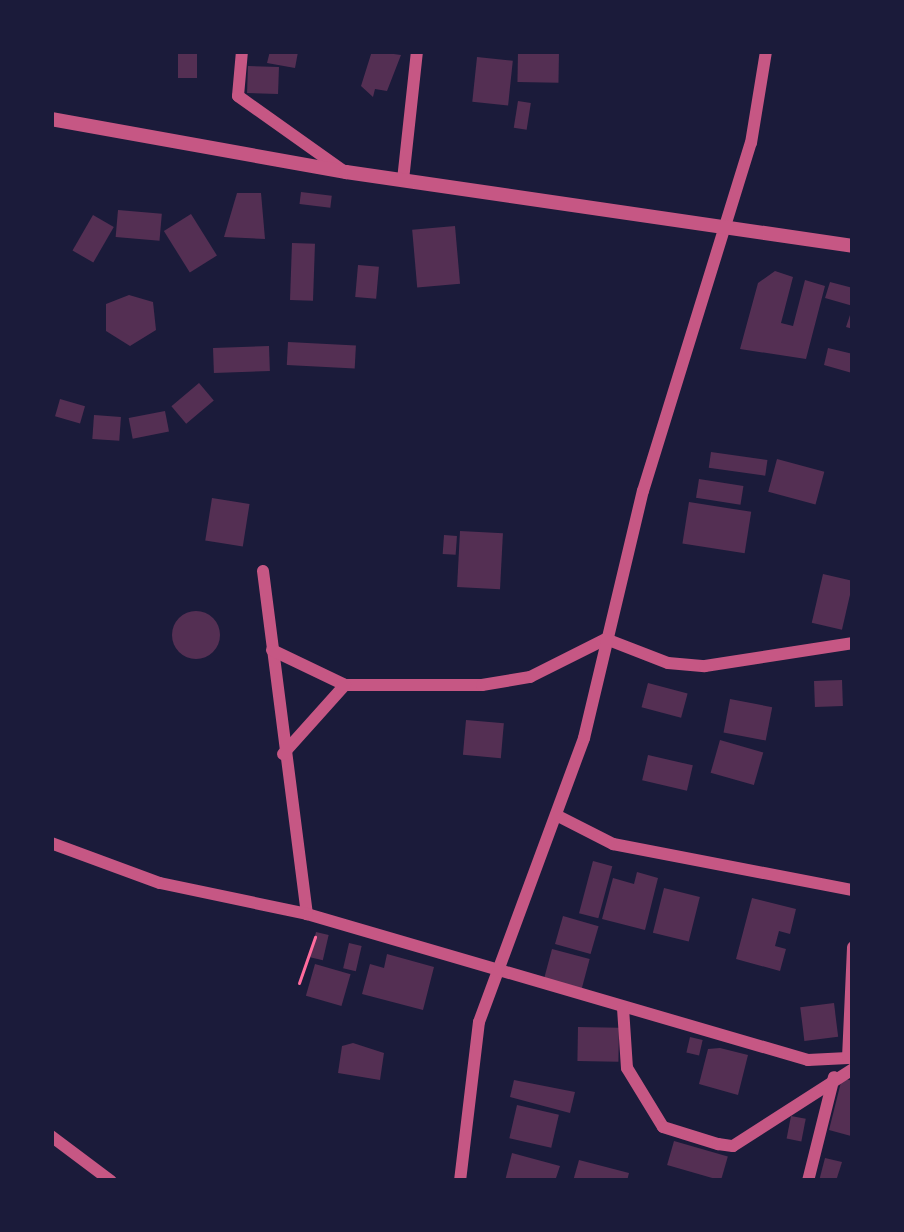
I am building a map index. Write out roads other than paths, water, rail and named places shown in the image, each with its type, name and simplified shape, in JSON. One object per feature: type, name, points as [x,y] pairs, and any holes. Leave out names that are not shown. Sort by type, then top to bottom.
[{"type":"street","points":[[242,51],[238,96],[346,172]]},
{"type":"street","points":[[403,180],[416,51]]},
{"type":"street","points":[[460,1181],[479,1022],[558,816],[720,222],[751,143],[766,51]]},
{"type":"street","points":[[51,119],[346,172],[720,222],[853,246]]},
{"type":"street","points":[[263,571],[307,914]]},
{"type":"street","points":[[272,650],[345,686],[506,685],[606,639],[668,663],[705,666],[853,643]]},
{"type":"street","points":[[284,754],[345,686]]},
{"type":"street","points":[[558,816],[613,844],[853,890]]},
{"type":"street","points":[[51,843],[160,883],[322,918],[496,974],[808,1060],[848,1058],[853,947]]},
{"type":"street","points":[[623,1008],[627,1068],[663,1127],[733,1146],[853,1069]]},
{"type":"street","points":[[808,1181],[834,1077]]},
{"type":"street","points":[[51,1136],[111,1181]]}]
